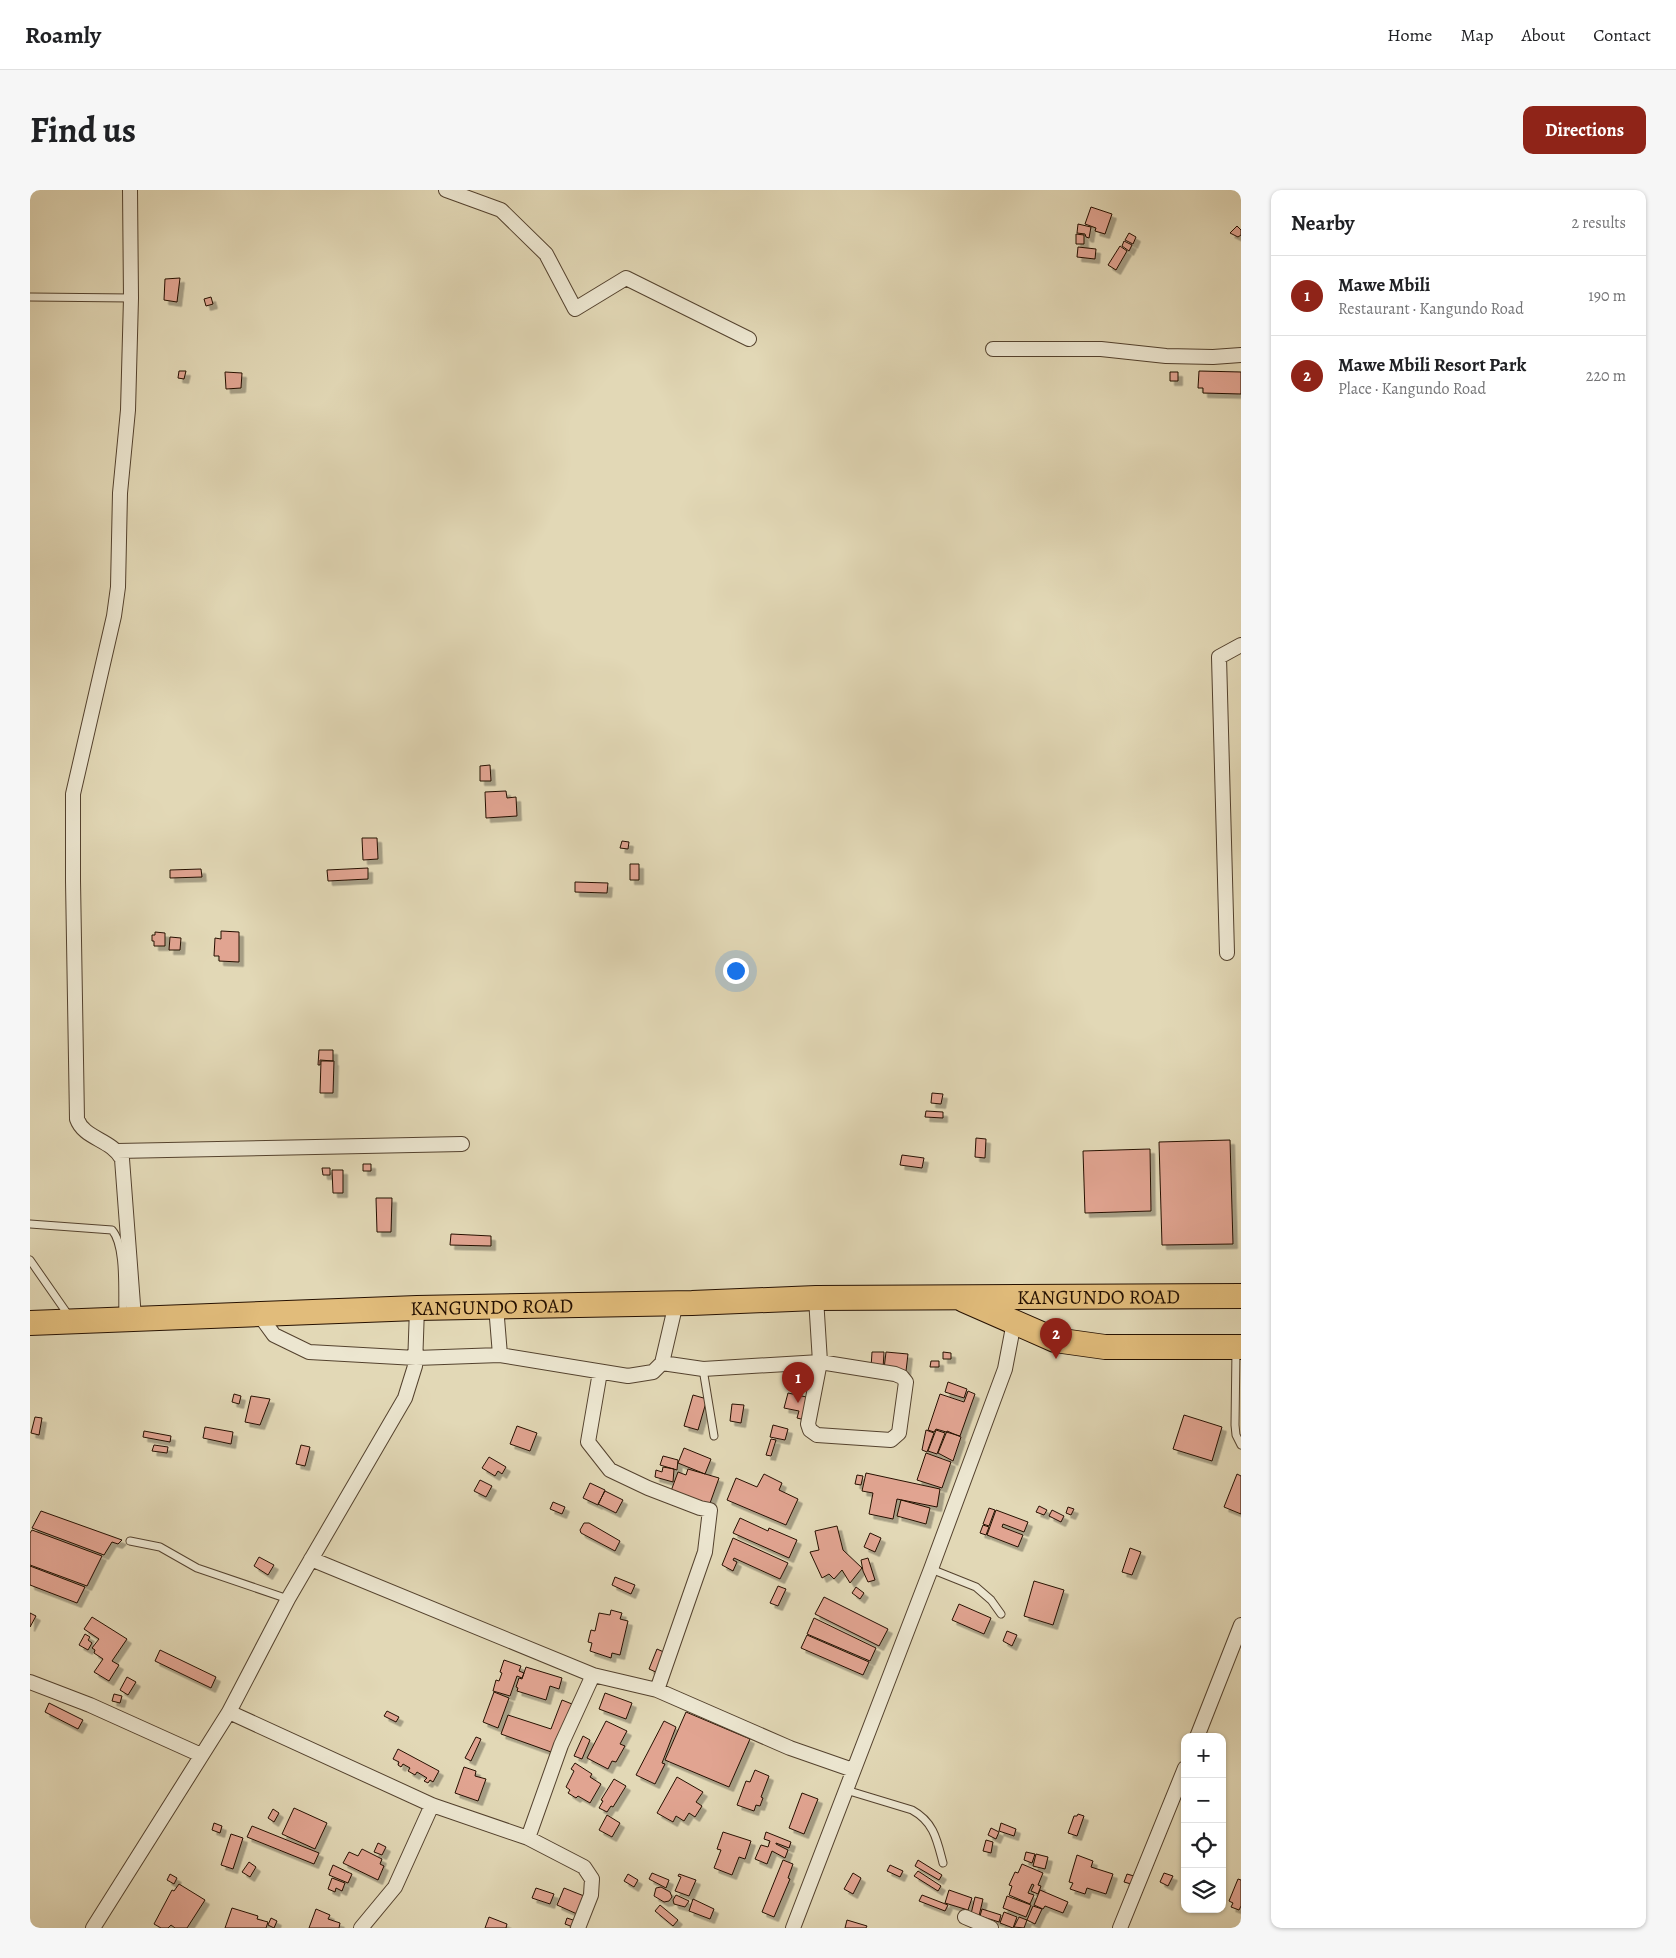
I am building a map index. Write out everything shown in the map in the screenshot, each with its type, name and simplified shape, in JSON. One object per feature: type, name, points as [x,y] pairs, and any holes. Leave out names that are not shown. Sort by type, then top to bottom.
[{"type":"highway","name":"KANGUNDO ROAD","points":[[956,1296],[1055,1340],[1105,1346],[1239,1347]]},
{"type":"highway","name":"KANGUNDO ROAD","points":[[30,1323],[258,1313],[816,1298],[1241,1296]]},
{"type":"street","points":[[129,1318],[122,1159],[118,1151],[104,1141],[84,1131],[77,1119],[73,794],[114,616],[118,587],[120,493],[128,410],[131,298],[130,190]]},
{"type":"street","points":[[446,190],[501,210],[546,254],[574,309],[626,278],[749,339]]},
{"type":"street","points":[[993,349],[1101,349],[1166,356],[1213,357],[1241,355]]},
{"type":"street","points":[[1227,953],[1219,658],[1241,645]]},
{"type":"street","points":[[118,1151],[462,1144]]},
{"type":"street","points":[[662,1363],[703,1369],[820,1362],[894,1374],[902,1377],[906,1382],[899,1433],[891,1440],[817,1435],[810,1430],[808,1424],[820,1362],[816,1298]]},
{"type":"street","points":[[258,1313],[274,1335],[309,1352],[416,1358],[500,1355],[628,1376],[653,1372],[662,1363],[676,1303]]},
{"type":"street","points":[[496,1306],[500,1355]]},
{"type":"street","points":[[93,1928],[228,1712],[288,1599],[405,1398],[415,1366],[417,1308]]},
{"type":"street","points":[[793,1928],[1006,1369],[1014,1322]]},
{"type":"street","points":[[600,1372],[588,1442],[610,1470],[648,1488],[710,1510],[705,1552],[657,1690]]},
{"type":"street","points":[[312,1559],[593,1675],[657,1690],[790,1748],[853,1770]]},
{"type":"street","points":[[1199,1733],[1241,1625]]},
{"type":"street","points":[[528,1838],[561,1745],[593,1675]]},
{"type":"street","points":[[30,1682],[90,1705],[201,1755]]},
{"type":"street","points":[[228,1712],[432,1805],[528,1838],[584,1867],[592,1879],[591,1895],[578,1928]]},
{"type":"street","points":[[1120,1928],[1181,1778]]},
{"type":"street","points":[[361,1928],[395,1887],[432,1805]]},
{"type":"street","points":[[965,1917],[991,1928]]},
{"type":"lane","points":[[30,296],[131,298]]},
{"type":"lane","points":[[30,1224],[112,1230],[118,1238],[129,1318]]},
{"type":"lane","points":[[30,1260],[74,1322]]},
{"type":"lane","points":[[1239,1347],[1235,1425],[1236,1434],[1241,1445]]},
{"type":"lane","points":[[703,1369],[714,1436]]},
{"type":"lane","points":[[130,1542],[160,1547],[197,1568],[288,1599]]},
{"type":"lane","points":[[931,1569],[976,1587],[991,1600],[1000,1614]]},
{"type":"lane","points":[[846,1790],[912,1810],[921,1815],[929,1823],[936,1835],[943,1863]]},
{"type":"building","points":[[1091,207],[1112,214],[1105,234],[1095,231],[1096,228],[1085,224]]},
{"type":"building","points":[[1078,224],[1091,227],[1089,238],[1085,234],[1077,233]]},
{"type":"building","points":[[1237,226],[1241,230],[1241,235],[1238,237],[1230,233]]},
{"type":"building","points":[[1129,233],[1136,237],[1133,244],[1125,240]]},
{"type":"building","points":[[1076,234],[1084,235],[1084,244],[1076,244]]},
{"type":"building","points":[[1124,241],[1132,245],[1129,251],[1122,246]]},
{"type":"building","points":[[1120,246],[1127,251],[1116,270],[1108,265]]},
{"type":"building","points":[[1078,247],[1096,249],[1095,259],[1077,257]]},
{"type":"building","points":[[180,278],[177,302],[164,300],[165,279]]},
{"type":"building","points":[[211,297],[213,304],[206,306],[204,299]]},
{"type":"building","points":[[179,371],[186,371],[184,379],[178,378]]},
{"type":"building","points":[[1199,371],[1241,372],[1241,394],[1203,393],[1203,388],[1198,388]]},
{"type":"building","points":[[225,372],[242,373],[241,388],[226,389]]},
{"type":"building","points":[[1170,372],[1178,372],[1178,381],[1170,381]]},
{"type":"building","points":[[490,765],[491,781],[480,781],[480,766]]},
{"type":"building","points":[[506,791],[507,798],[516,797],[517,816],[486,818],[485,792]]},
{"type":"building","points":[[362,838],[377,838],[378,859],[363,860]]},
{"type":"building","points":[[622,841],[629,842],[628,849],[620,848]]},
{"type":"building","points":[[630,864],[639,864],[639,880],[630,880]]},
{"type":"building","points":[[368,868],[368,879],[328,881],[327,870]]},
{"type":"building","points":[[201,869],[202,877],[170,878],[170,870]]},
{"type":"building","points":[[575,882],[608,883],[607,893],[575,892]]},
{"type":"building","points":[[221,931],[239,932],[239,962],[219,961],[219,956],[214,956],[215,938],[221,939]]},
{"type":"building","points":[[155,932],[165,933],[165,946],[154,946],[152,935],[155,935]]},
{"type":"building","points":[[170,937],[181,938],[180,950],[169,950]]},
{"type":"building","points":[[319,1050],[333,1050],[333,1061],[320,1060],[320,1065],[318,1065]]},
{"type":"building","points":[[321,1061],[334,1061],[333,1093],[320,1093]]},
{"type":"building","points":[[932,1093],[943,1094],[941,1104],[931,1103]]},
{"type":"building","points":[[926,1111],[943,1112],[943,1118],[925,1117]]},
{"type":"building","points":[[976,1138],[986,1139],[985,1158],[975,1157]]},
{"type":"building","points":[[1230,1140],[1233,1244],[1162,1245],[1159,1142]]},
{"type":"building","points":[[1150,1149],[1151,1211],[1085,1213],[1083,1151]]},
{"type":"building","points":[[902,1155],[924,1158],[922,1168],[900,1165]]},
{"type":"building","points":[[363,1164],[371,1164],[371,1171],[363,1171]]},
{"type":"building","points":[[322,1168],[330,1168],[330,1175],[323,1175]]},
{"type":"building","points":[[332,1170],[343,1170],[343,1193],[333,1193]]},
{"type":"building","points":[[376,1198],[392,1198],[391,1232],[377,1232]]},
{"type":"building","points":[[451,1234],[491,1236],[491,1246],[450,1245]]},
{"type":"building","points":[[872,1352],[884,1352],[883,1369],[871,1368]]},
{"type":"building","points":[[886,1352],[908,1354],[906,1371],[884,1369]]},
{"type":"building","points":[[943,1352],[951,1353],[951,1359],[943,1359]]},
{"type":"building","points":[[931,1361],[939,1361],[939,1367],[930,1367]]},
{"type":"building","points":[[948,1382],[967,1389],[964,1398],[945,1392]]},
{"type":"building","points":[[968,1391],[975,1394],[960,1436],[936,1429],[934,1432],[928,1430],[940,1394],[964,1402]]},
{"type":"building","points":[[788,1393],[811,1398],[805,1420],[797,1418],[799,1411],[784,1408]]},
{"type":"building","points":[[234,1394],[241,1396],[239,1404],[232,1402]]},
{"type":"building","points":[[693,1395],[707,1399],[698,1430],[684,1426]]},
{"type":"building","points":[[251,1396],[270,1399],[260,1425],[245,1422]]},
{"type":"building","points":[[732,1404],[744,1405],[741,1423],[730,1421]]},
{"type":"building","points":[[1184,1415],[1222,1427],[1212,1461],[1173,1449]]},
{"type":"building","points":[[35,1417],[42,1418],[39,1435],[31,1433]]},
{"type":"building","points":[[773,1425],[788,1429],[785,1440],[770,1437]]},
{"type":"building","points":[[517,1426],[537,1433],[530,1451],[510,1444]]},
{"type":"building","points":[[205,1427],[233,1432],[231,1444],[203,1438]]},
{"type":"building","points":[[926,1430],[934,1433],[927,1452],[922,1450]]},
{"type":"building","points":[[936,1430],[945,1433],[937,1454],[928,1451]]},
{"type":"building","points":[[144,1431],[171,1436],[170,1442],[143,1437]]},
{"type":"building","points":[[947,1431],[961,1437],[953,1461],[938,1453]]},
{"type":"building","points":[[771,1439],[776,1440],[771,1456],[766,1455]]},
{"type":"building","points":[[154,1445],[168,1447],[167,1453],[152,1451]]},
{"type":"building","points":[[301,1445],[310,1447],[305,1466],[296,1464]]},
{"type":"building","points":[[684,1448],[711,1459],[705,1474],[678,1463]]},
{"type":"building","points":[[926,1453],[951,1462],[942,1488],[917,1480]]},
{"type":"building","points":[[663,1456],[678,1460],[677,1470],[660,1465]]},
{"type":"building","points":[[489,1457],[506,1467],[502,1474],[498,1471],[495,1476],[482,1468]]},
{"type":"building","points":[[663,1467],[674,1469],[673,1482],[655,1477],[656,1470],[662,1472]]},
{"type":"building","points":[[688,1469],[719,1478],[709,1506],[671,1491],[678,1472],[686,1475]]},
{"type":"building","points":[[866,1473],[940,1489],[937,1507],[897,1499],[893,1519],[869,1514],[873,1493],[862,1491]]},
{"type":"building","points":[[764,1474],[782,1483],[779,1490],[798,1499],[786,1525],[727,1500],[736,1478],[757,1487]]},
{"type":"building","points":[[1237,1474],[1241,1476],[1241,1514],[1224,1507]]},
{"type":"building","points":[[857,1475],[863,1476],[861,1485],[855,1484]]},
{"type":"building","points":[[480,1480],[492,1486],[486,1497],[474,1491]]},
{"type":"building","points":[[590,1483],[605,1490],[598,1505],[583,1498]]},
{"type":"building","points":[[605,1491],[623,1500],[616,1513],[598,1504]]},
{"type":"building","points":[[901,1500],[930,1508],[926,1524],[897,1516]]},
{"type":"building","points":[[553,1502],[565,1507],[562,1514],[550,1509]]},
{"type":"building","points":[[1039,1506],[1047,1510],[1044,1515],[1036,1512]]},
{"type":"building","points":[[1068,1507],[1074,1509],[1071,1515],[1066,1513]]},
{"type":"building","points":[[989,1508],[995,1510],[989,1526],[983,1524]]},
{"type":"building","points":[[996,1510],[1028,1522],[1024,1532],[1003,1524],[1002,1527],[1023,1535],[1018,1547],[987,1535]]},
{"type":"building","points":[[1052,1510],[1064,1516],[1061,1522],[1049,1516]]},
{"type":"building","points":[[41,1511],[122,1540],[118,1544],[112,1542],[104,1555],[32,1528]]},
{"type":"building","points":[[740,1518],[768,1531],[769,1528],[797,1540],[789,1558],[733,1533]]},
{"type":"building","points":[[584,1523],[589,1523],[620,1541],[615,1551],[581,1533],[580,1530]]},
{"type":"building","points":[[983,1525],[989,1527],[986,1535],[980,1533]]},
{"type":"building","points":[[837,1526],[843,1550],[862,1568],[850,1583],[842,1570],[834,1579],[829,1574],[822,1578],[810,1552],[819,1550],[815,1531]]},
{"type":"building","points":[[32,1530],[102,1556],[87,1586],[30,1565],[30,1533]]},
{"type":"building","points":[[870,1533],[881,1538],[875,1552],[864,1547]]},
{"type":"building","points":[[733,1538],[788,1563],[780,1579],[734,1558],[733,1560],[737,1562],[733,1571],[722,1565]]},
{"type":"building","points":[[1130,1548],[1141,1552],[1132,1575],[1122,1572]]},
{"type":"building","points":[[259,1557],[274,1565],[268,1575],[254,1566]]},
{"type":"building","points":[[868,1558],[875,1580],[868,1582],[861,1560]]},
{"type":"building","points":[[30,1566],[85,1587],[77,1603],[30,1585]]},
{"type":"building","points":[[615,1577],[635,1585],[631,1594],[612,1585]]},
{"type":"building","points":[[1034,1581],[1064,1590],[1053,1625],[1024,1616]]},
{"type":"building","points":[[778,1586],[786,1589],[778,1606],[770,1603]]},
{"type":"building","points":[[856,1587],[864,1593],[860,1599],[852,1593]]},
{"type":"building","points":[[824,1597],[888,1629],[879,1646],[815,1614]]},
{"type":"building","points":[[959,1604],[991,1618],[984,1634],[952,1620]]},
{"type":"building","points":[[611,1610],[622,1613],[620,1619],[628,1621],[620,1655],[612,1653],[611,1658],[590,1651],[592,1643],[588,1642],[591,1630],[595,1631],[599,1613],[610,1615]]},
{"type":"building","points":[[30,1613],[36,1616],[30,1627]]},
{"type":"building","points":[[92,1617],[127,1639],[112,1661],[119,1665],[109,1681],[94,1672],[103,1659],[94,1653],[95,1650],[92,1648],[99,1639],[84,1629]]},
{"type":"building","points":[[814,1618],[876,1648],[870,1661],[807,1634]]},
{"type":"building","points":[[1007,1631],[1017,1635],[1012,1646],[1003,1641]]},
{"type":"building","points":[[85,1634],[90,1637],[88,1640],[92,1643],[88,1650],[79,1645]]},
{"type":"building","points":[[807,1635],[869,1662],[863,1675],[801,1648]]},
{"type":"building","points":[[657,1649],[666,1653],[658,1673],[649,1669]]},
{"type":"building","points":[[160,1650],[216,1677],[211,1688],[155,1661]]},
{"type":"building","points":[[504,1660],[521,1666],[519,1671],[524,1673],[522,1678],[517,1676],[510,1696],[493,1691],[496,1680],[499,1681],[502,1673],[500,1672]]},
{"type":"building","points":[[526,1667],[562,1678],[559,1689],[550,1686],[546,1700],[517,1691],[518,1688],[516,1687],[519,1678],[522,1679]]},
{"type":"building","points":[[127,1677],[136,1682],[128,1695],[120,1690]]},
{"type":"building","points":[[494,1692],[509,1698],[498,1728],[483,1722]]},
{"type":"building","points":[[605,1693],[632,1703],[626,1719],[599,1709]]},
{"type":"building","points":[[114,1694],[122,1696],[120,1703],[112,1701]]},
{"type":"building","points":[[562,1700],[572,1704],[554,1753],[501,1734],[508,1715],[551,1729]]},
{"type":"building","points":[[49,1703],[83,1720],[78,1729],[45,1712]]},
{"type":"building","points":[[387,1711],[399,1717],[396,1722],[384,1716]]},
{"type":"building","points":[[686,1712],[750,1739],[729,1787],[665,1760]]},
{"type":"building","points":[[606,1721],[627,1731],[620,1744],[625,1746],[616,1762],[612,1761],[608,1769],[587,1758]]},
{"type":"building","points":[[664,1721],[676,1727],[662,1763],[665,1764],[655,1784],[636,1775]]},
{"type":"building","points":[[583,1736],[590,1740],[582,1759],[574,1756]]},
{"type":"building","points":[[476,1737],[481,1739],[471,1761],[465,1758]]},
{"type":"building","points":[[398,1749],[439,1771],[433,1782],[430,1780],[428,1783],[424,1781],[427,1778],[417,1772],[415,1775],[408,1771],[410,1768],[403,1764],[401,1767],[398,1765],[399,1762],[393,1759]]},
{"type":"building","points":[[575,1763],[592,1774],[590,1777],[601,1784],[590,1803],[568,1793],[570,1790],[566,1787],[574,1771],[571,1769]]},
{"type":"building","points":[[464,1767],[476,1771],[475,1776],[486,1779],[478,1801],[455,1793]]},
{"type":"building","points":[[755,1770],[769,1776],[761,1797],[763,1798],[760,1806],[756,1805],[754,1811],[737,1805],[746,1781],[750,1782]]},
{"type":"building","points":[[677,1777],[703,1792],[696,1802],[702,1806],[695,1817],[689,1813],[684,1821],[676,1816],[673,1822],[657,1813]]},
{"type":"building","points":[[614,1779],[626,1786],[613,1807],[611,1806],[607,1812],[599,1808],[603,1801],[601,1800]]},
{"type":"building","points":[[802,1793],[818,1799],[804,1834],[789,1828]]},
{"type":"building","points":[[294,1808],[327,1823],[315,1849],[282,1834]]},
{"type":"building","points":[[273,1809],[279,1813],[274,1822],[268,1818]]},
{"type":"building","points":[[1078,1814],[1084,1816],[1077,1836],[1068,1833],[1074,1816]]},
{"type":"building","points":[[607,1815],[620,1823],[612,1837],[599,1830]]},
{"type":"building","points":[[214,1823],[222,1826],[220,1833],[212,1830]]},
{"type":"building","points":[[1001,1823],[1016,1829],[1014,1836],[999,1831]]},
{"type":"building","points":[[252,1826],[319,1853],[314,1864],[247,1837]]},
{"type":"building","points":[[991,1828],[999,1832],[996,1839],[988,1835]]},
{"type":"building","points":[[723,1832],[751,1841],[745,1859],[739,1857],[732,1875],[714,1868],[721,1850],[717,1849]]},
{"type":"building","points":[[766,1832],[791,1842],[789,1848],[776,1843],[788,1850],[785,1858],[772,1851],[767,1864],[755,1859],[761,1845],[768,1847],[770,1841],[764,1839]]},
{"type":"building","points":[[231,1834],[243,1838],[233,1869],[221,1865]]},
{"type":"building","points":[[986,1840],[993,1842],[991,1853],[983,1851]]},
{"type":"building","points":[[378,1843],[386,1847],[382,1855],[374,1852]]},
{"type":"building","points":[[362,1849],[382,1859],[380,1864],[384,1866],[378,1880],[343,1863],[349,1852],[358,1856]]},
{"type":"building","points":[[1026,1852],[1035,1854],[1032,1863],[1024,1860]]},
{"type":"building","points":[[1036,1854],[1048,1857],[1045,1869],[1033,1866]]},
{"type":"building","points":[[1077,1855],[1093,1861],[1091,1867],[1113,1874],[1106,1894],[1087,1888],[1085,1894],[1070,1889],[1073,1883],[1069,1882]]},
{"type":"building","points":[[783,1860],[793,1864],[788,1878],[790,1879],[774,1917],[762,1912]]},
{"type":"building","points":[[918,1860],[942,1875],[939,1880],[915,1866]]},
{"type":"building","points":[[249,1862],[256,1867],[250,1877],[242,1872]]},
{"type":"building","points":[[1022,1864],[1043,1873],[1038,1885],[1041,1886],[1038,1894],[1031,1891],[1034,1885],[1032,1884],[1028,1893],[1034,1895],[1030,1904],[1009,1895],[1012,1886],[1009,1885],[1015,1872],[1018,1873]]},
{"type":"building","points":[[333,1865],[352,1874],[348,1883],[329,1875]]},
{"type":"building","points":[[890,1865],[903,1871],[900,1877],[887,1871]]},
{"type":"building","points":[[918,1871],[941,1886],[938,1891],[914,1876]]},
{"type":"building","points":[[652,1873],[669,1880],[666,1888],[649,1879]]},
{"type":"building","points":[[853,1873],[861,1878],[853,1894],[844,1889]]},
{"type":"building","points":[[1164,1873],[1173,1876],[1168,1886],[1160,1882]]},
{"type":"building","points":[[170,1874],[177,1878],[174,1884],[167,1880]]},
{"type":"building","points":[[628,1874],[638,1880],[634,1887],[624,1881]]},
{"type":"building","points":[[679,1874],[696,1880],[689,1896],[675,1891],[681,1877],[678,1876]]},
{"type":"building","points":[[1127,1874],[1134,1876],[1131,1884],[1124,1882]]},
{"type":"building","points":[[332,1878],[345,1883],[342,1891],[336,1888],[335,1892],[328,1889]]},
{"type":"building","points":[[1238,1879],[1241,1880],[1241,1906],[1239,1910],[1231,1907],[1233,1903],[1229,1901]]},
{"type":"building","points":[[179,1884],[205,1900],[187,1928],[175,1928],[171,1925],[168,1928],[161,1928],[154,1924],[172,1890],[174,1891]]},
{"type":"building","points":[[661,1887],[670,1892],[672,1897],[669,1901],[664,1902],[654,1896],[656,1888]]},
{"type":"building","points":[[536,1888],[554,1894],[550,1904],[532,1898]]},
{"type":"building","points":[[564,1888],[584,1896],[577,1914],[557,1905]]},
{"type":"building","points":[[949,1890],[972,1898],[968,1910],[945,1903]]},
{"type":"building","points":[[1040,1890],[1068,1902],[1063,1913],[1045,1906],[1043,1909],[1034,1905]]},
{"type":"building","points":[[676,1895],[689,1901],[685,1907],[674,1904],[673,1900]]},
{"type":"building","points":[[922,1895],[948,1905],[945,1911],[919,1901]]},
{"type":"building","points":[[1007,1896],[1031,1905],[1026,1917],[1003,1908]]},
{"type":"building","points":[[975,1897],[983,1899],[979,1916],[971,1914]]},
{"type":"building","points":[[693,1899],[714,1909],[710,1919],[689,1911]]},
{"type":"building","points":[[660,1905],[678,1920],[673,1926],[655,1911]]},
{"type":"building","points":[[1033,1906],[1042,1909],[1035,1924],[1027,1920]]},
{"type":"building","points":[[232,1908],[258,1916],[257,1919],[268,1922],[266,1928],[225,1928]]},
{"type":"building","points":[[316,1909],[330,1915],[328,1919],[340,1923],[339,1928],[309,1928]]},
{"type":"building","points":[[982,1909],[1001,1915],[999,1922],[980,1916]]},
{"type":"building","points":[[1004,1912],[1017,1917],[1013,1928],[1000,1923]]},
{"type":"building","points":[[489,1917],[507,1924],[506,1928],[485,1928]]},
{"type":"building","points":[[1019,1917],[1027,1920],[1024,1928],[1014,1927]]},
{"type":"building","points":[[271,1918],[277,1921],[274,1928],[268,1925]]},
{"type":"building","points":[[567,1918],[576,1921],[573,1927],[565,1924]]},
{"type":"building","points":[[847,1920],[867,1926],[866,1928],[845,1928]]},
{"type":"place","name":"Mawe Mbili Resort Park","points":[[1056,1359]]},
{"type":"place","name":"Mawe Mbili","points":[[798,1403]]}]
